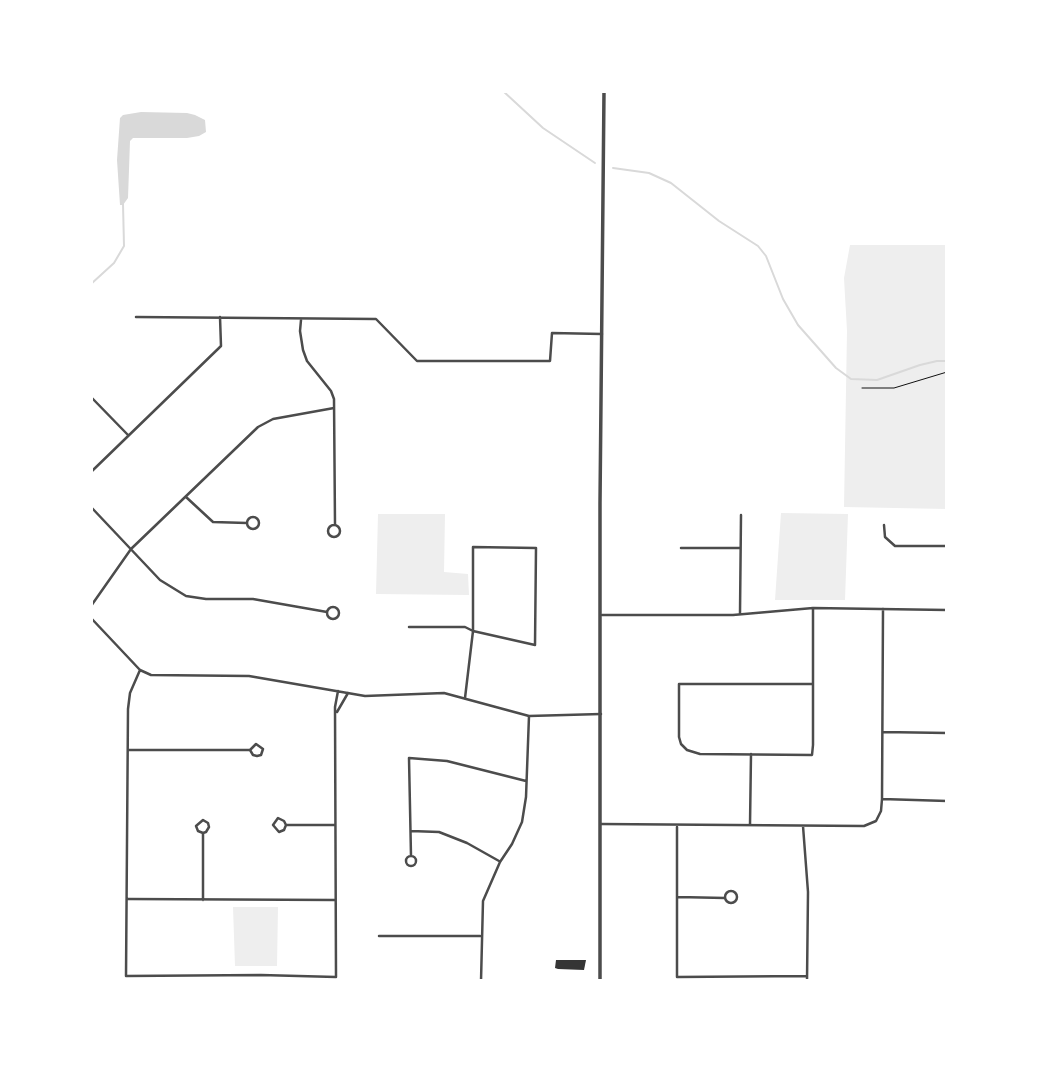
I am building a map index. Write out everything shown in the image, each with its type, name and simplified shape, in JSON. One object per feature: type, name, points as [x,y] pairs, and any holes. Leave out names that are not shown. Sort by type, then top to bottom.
[{"type":"street","points":[[600,981],[604,91]]},
{"type":"street","points":[[136,317],[376,319],[417,361],[550,361],[552,333],[602,334]]},
{"type":"street","points":[[91,472],[221,346],[220,317]]},
{"type":"street","points":[[302,320],[300,331],[303,350],[307,361],[331,390],[334,408],[335,525]]},
{"type":"street","points":[[91,397],[128,435]]},
{"type":"street","points":[[91,606],[131,549],[265,422],[334,408]]},
{"type":"street","points":[[186,497],[213,522],[247,523]]},
{"type":"street","points":[[91,507],[160,580],[186,596],[206,599],[253,599],[327,612]]},
{"type":"street","points":[[740,613],[741,515]]},
{"type":"street","points":[[884,525],[884,537],[895,546],[947,547]]},
{"type":"street","points":[[409,627],[465,627],[473,631],[535,645],[536,548],[473,547],[473,631],[465,698]]},
{"type":"street","points":[[681,548],[739,548]]},
{"type":"street","points":[[602,615],[740,613],[813,608],[947,610]]},
{"type":"street","points":[[813,608],[813,684],[812,755],[701,754],[687,750],[681,744],[679,684],[813,684]]},
{"type":"street","points":[[600,824],[868,826],[879,817],[882,799],[883,609]]},
{"type":"street","points":[[91,618],[140,670],[151,675],[248,676],[365,696],[444,693],[529,716],[601,714]]},
{"type":"street","points":[[140,670],[129,699],[125,976],[216,974],[336,978],[338,691]]},
{"type":"street","points":[[337,713],[348,693]]},
{"type":"street","points":[[481,981],[480,936],[483,901],[522,822],[529,716]]},
{"type":"street","points":[[883,732],[947,733]]},
{"type":"street","points":[[128,750],[250,750]]},
{"type":"street","points":[[750,826],[751,754]]},
{"type":"street","points":[[411,856],[409,758],[447,761],[526,781]]},
{"type":"street","points":[[882,799],[947,801]]},
{"type":"street","points":[[286,825],[335,825]]},
{"type":"street","points":[[677,826],[677,977],[807,979],[808,892],[803,826]]},
{"type":"street","points":[[411,831],[429,830],[449,836],[500,862]]},
{"type":"street","points":[[203,833],[203,900]]},
{"type":"street","points":[[678,897],[725,898]]},
{"type":"street","points":[[128,899],[335,900]]},
{"type":"street","points":[[379,936],[480,936]]},
{"type":"street","points":[[216,974],[216,981]]},
{"type":"street","points":[[208,975],[208,981]]},
{"type":"path","points":[[862,388],[894,388],[947,372]]},
{"type":"shaded area","points":[[141,112],[195,115],[205,120],[206,132],[187,138],[133,138],[130,141],[128,198],[120,205],[117,160],[120,118]]},
{"type":"shaded area","points":[[850,245],[947,245],[947,509],[844,507],[847,331],[844,278]]},
{"type":"shaded area","points":[[781,513],[848,514],[845,600],[775,600]]},
{"type":"shaded area","points":[[378,514],[445,514],[444,572],[468,574],[469,595],[376,594]]},
{"type":"shaded area","points":[[233,907],[278,907],[277,966],[235,966]]},
{"type":"building","points":[[556,960],[586,960],[584,970],[555,968]]},
{"type":"waterway","points":[[503,91],[543,128],[595,163]]},
{"type":"waterway","points":[[613,168],[649,173],[671,183],[719,221],[758,246],[766,256],[783,299],[798,325],[836,368],[851,379],[877,380],[920,365],[947,361]]},
{"type":"waterway","points":[[91,284],[114,263],[124,246],[123,204]]}]
